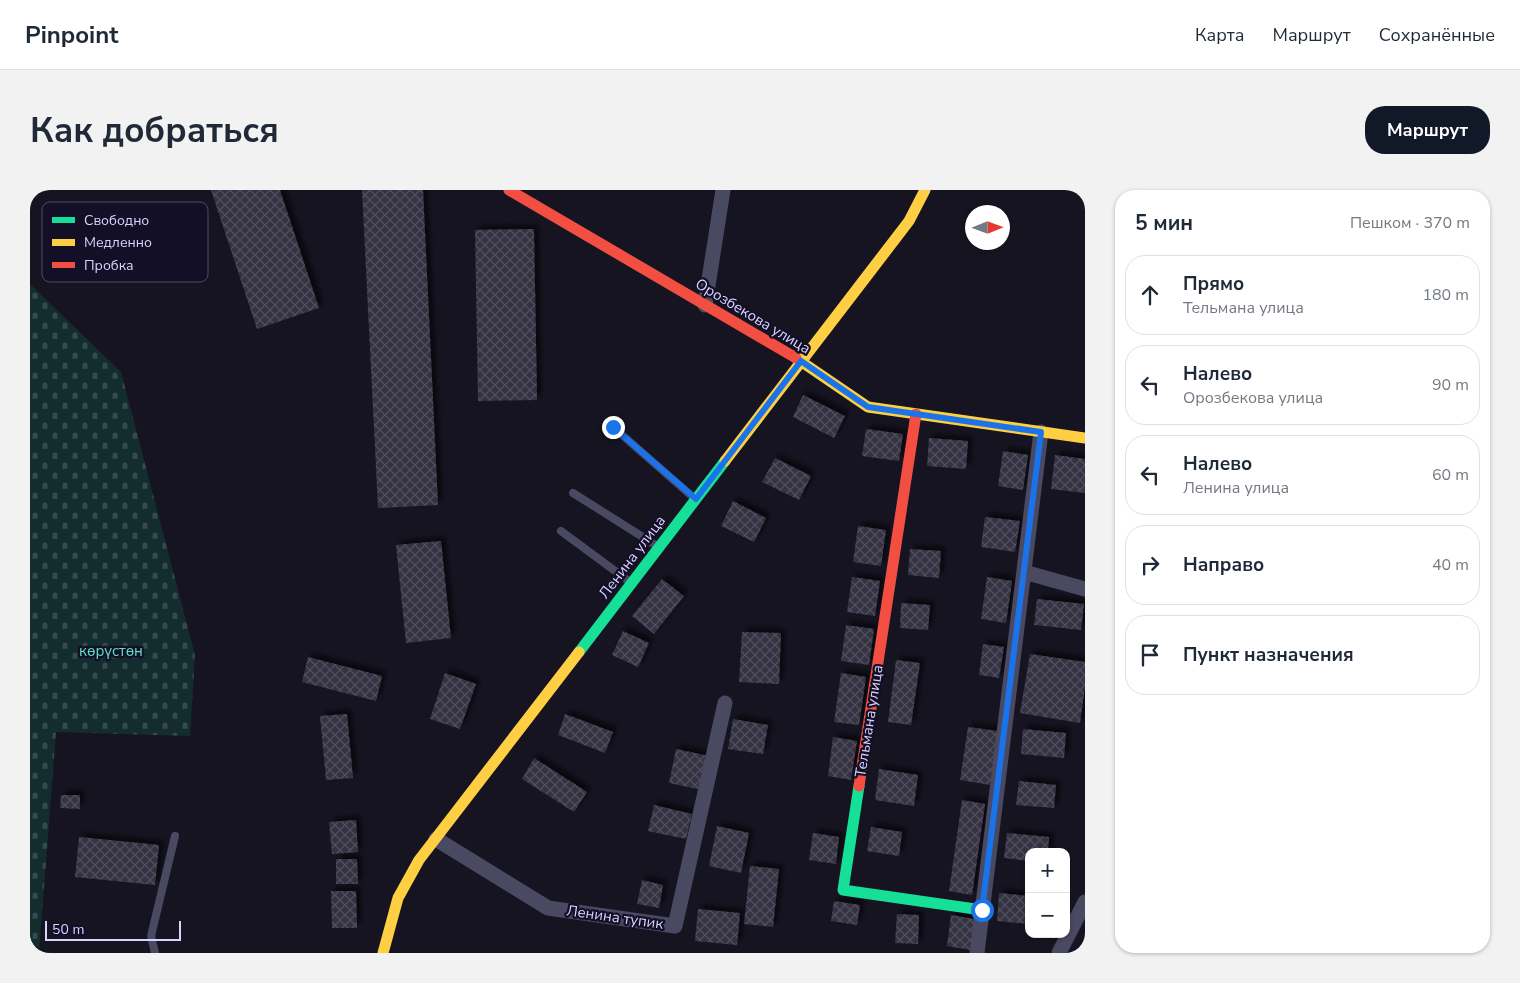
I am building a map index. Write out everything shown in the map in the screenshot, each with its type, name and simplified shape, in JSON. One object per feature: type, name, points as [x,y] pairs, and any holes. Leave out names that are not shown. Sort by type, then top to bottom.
[{"type":"street","name":"Орозбекова улица","points":[[509,190],[801,361],[868,407],[1085,438]]},
{"type":"street","points":[[705,305],[723,190]]},
{"type":"street","name":"Ленина улица","points":[[383,953],[398,898],[419,860],[909,221],[925,190]]},
{"type":"street","name":"Тельмана улица","points":[[916,414],[843,890],[982,910]]},
{"type":"street","points":[[977,953],[1041,432]]},
{"type":"street","points":[[1024,572],[1085,589]]},
{"type":"street","name":"Ленина тупик","points":[[436,838],[548,908],[676,926],[725,703]]},
{"type":"street","points":[[1059,953],[1085,902]]},
{"type":"lane","points":[[613,427],[696,499]]},
{"type":"lane","points":[[573,492],[659,547]]},
{"type":"lane","points":[[561,531],[632,583]]},
{"type":"lane","points":[[155,953],[151,936],[175,836]]},
{"type":"green space","name":"көрүстөн","points":[[30,284],[121,372],[195,655],[190,736],[56,732],[39,953],[30,953]]},
{"type":"building","points":[[211,190],[280,190],[319,308],[257,329]]},
{"type":"building","points":[[362,190],[423,190],[438,505],[378,508]]},
{"type":"building","points":[[534,229],[537,400],[478,401],[475,230]]},
{"type":"building","points":[[803,395],[845,416],[834,438],[793,417]]},
{"type":"building","points":[[866,429],[903,434],[899,461],[862,456]]},
{"type":"building","points":[[929,438],[968,441],[966,469],[927,466]]},
{"type":"building","points":[[1003,451],[1028,455],[1023,490],[998,486]]},
{"type":"building","points":[[1055,455],[1085,459],[1085,493],[1051,489]]},
{"type":"building","points":[[775,458],[811,476],[799,500],[762,482]]},
{"type":"building","points":[[733,501],[766,518],[754,542],[721,526]]},
{"type":"building","points":[[985,517],[1020,521],[1015,552],[981,547]]},
{"type":"building","points":[[858,526],[886,530],[881,566],[853,562]]},
{"type":"building","points":[[441,541],[451,638],[406,643],[396,545]]},
{"type":"building","points":[[910,549],[941,551],[939,578],[908,575]]},
{"type":"building","points":[[852,577],[880,581],[875,616],[847,612]]},
{"type":"building","points":[[987,577],[1012,581],[1006,623],[981,619]]},
{"type":"building","points":[[662,579],[684,596],[654,634],[632,616]]},
{"type":"building","points":[[1037,599],[1084,604],[1081,630],[1034,625]]},
{"type":"building","points":[[901,603],[930,605],[928,630],[900,628]]},
{"type":"building","points":[[846,625],[874,629],[869,665],[841,661]]},
{"type":"building","points":[[623,631],[649,643],[638,667],[612,655]]},
{"type":"building","points":[[742,632],[781,633],[779,684],[739,682]]},
{"type":"building","points":[[983,644],[1004,647],[999,678],[979,675]]},
{"type":"building","points":[[1030,654],[1085,662],[1085,687],[1080,723],[1020,713]]},
{"type":"building","points":[[308,657],[382,676],[376,701],[302,682]]},
{"type":"building","points":[[896,660],[920,663],[911,725],[888,722]]},
{"type":"building","points":[[445,673],[476,684],[460,729],[430,719]]},
{"type":"building","points":[[841,673],[866,677],[859,725],[834,722]]},
{"type":"building","points":[[347,714],[353,778],[326,780],[320,716]]},
{"type":"building","points":[[565,714],[613,732],[605,753],[558,735]]},
{"type":"building","points":[[733,719],[768,725],[763,754],[728,749]]},
{"type":"building","points":[[968,727],[998,731],[990,785],[960,780]]},
{"type":"building","points":[[1023,729],[1066,733],[1064,758],[1021,754]]},
{"type":"building","points":[[833,737],[857,741],[851,780],[828,776]]},
{"type":"building","points":[[676,749],[709,756],[702,790],[669,783]]},
{"type":"building","points":[[534,758],[587,792],[574,812],[522,779]]},
{"type":"building","points":[[879,769],[918,775],[914,806],[875,800]]},
{"type":"building","points":[[1019,781],[1056,785],[1054,808],[1016,805]]},
{"type":"building","points":[[61,795],[80,795],[80,809],[60,808]]},
{"type":"building","points":[[962,800],[985,804],[972,895],[949,891]]},
{"type":"building","points":[[654,805],[692,814],[686,839],[648,831]]},
{"type":"building","points":[[356,820],[358,852],[332,854],[329,822]]},
{"type":"building","points":[[717,826],[749,833],[741,873],[709,866]]},
{"type":"building","points":[[871,827],[902,832],[899,856],[867,851]]},
{"type":"building","points":[[813,833],[839,837],[836,864],[809,860]]},
{"type":"building","points":[[1007,833],[1049,837],[1048,848],[1025,848],[1025,861],[1004,858]]},
{"type":"building","points":[[79,837],[159,845],[155,885],[75,877]]},
{"type":"building","points":[[336,859],[357,859],[358,884],[336,884]]},
{"type":"building","points":[[750,866],[779,869],[773,927],[744,924]]},
{"type":"building","points":[[642,880],[663,885],[659,908],[637,904]]},
{"type":"building","points":[[331,891],[356,891],[357,928],[332,928]]},
{"type":"building","points":[[999,893],[1025,896],[1025,924],[997,921]]},
{"type":"building","points":[[834,901],[860,905],[857,925],[831,921]]},
{"type":"building","points":[[698,909],[740,913],[737,945],[695,941]]},
{"type":"building","points":[[897,914],[919,915],[918,944],[895,943]]},
{"type":"building","points":[[951,915],[974,919],[970,950],[947,946]]},
{"type":"traffic: fast","points":[[579,652],[725,461]]},
{"type":"traffic: fast","points":[[859,786],[843,890],[982,910]]},
{"type":"traffic: slow","points":[[725,461],[909,221],[925,190]]},
{"type":"traffic: slow","points":[[796,358],[868,407],[1085,438]]},
{"type":"traffic: slow","points":[[383,953],[398,898],[419,860],[579,652]]},
{"type":"traffic: jam","points":[[509,190],[796,358]]},
{"type":"traffic: jam","points":[[859,786],[916,414]]},
{"type":"route","points":[[613,427],[696,499],[801,361],[868,407],[1041,432],[982,910]]}]
